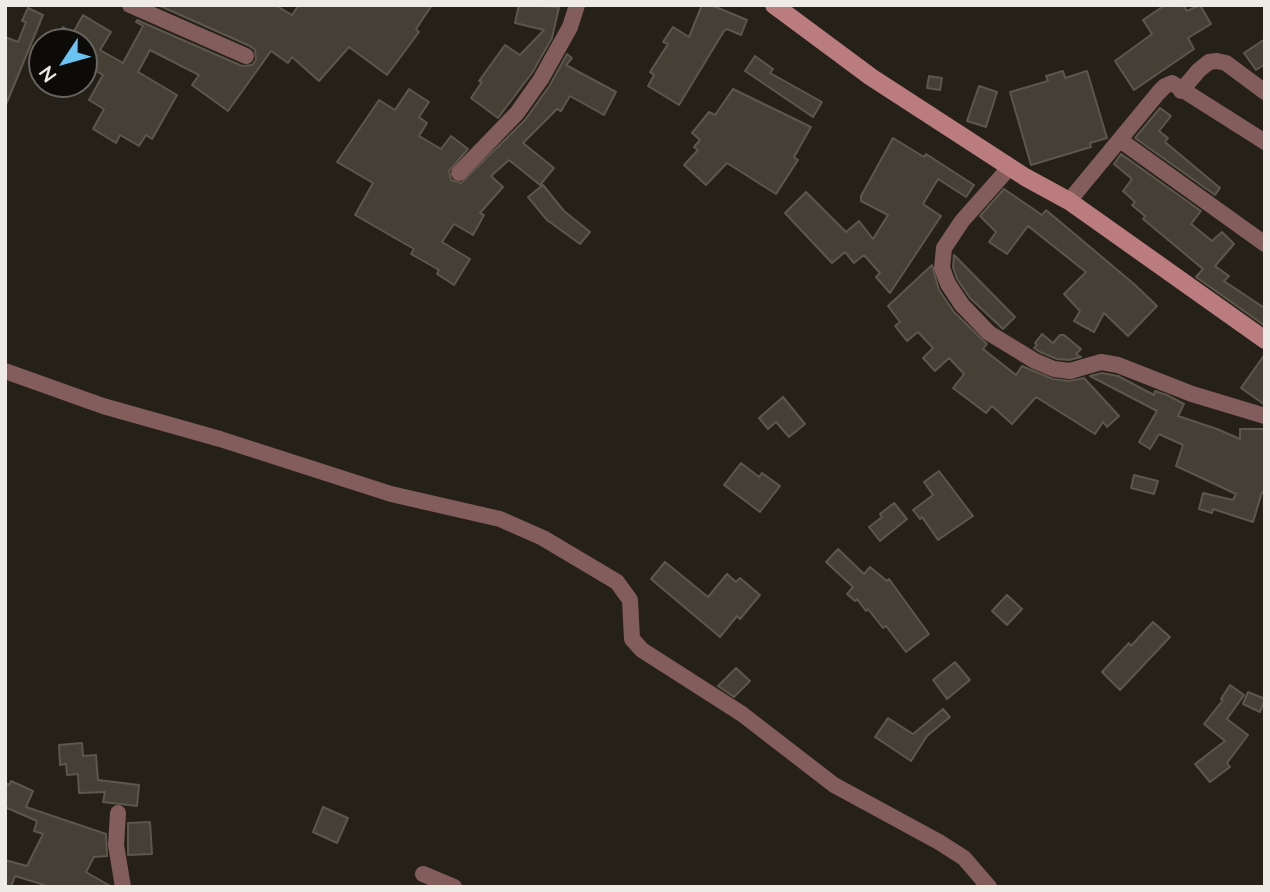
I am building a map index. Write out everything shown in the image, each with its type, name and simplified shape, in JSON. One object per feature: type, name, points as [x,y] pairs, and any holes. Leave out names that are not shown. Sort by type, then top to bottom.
[{"type":"main road","points":[[774,5],[872,77],[1009,168],[1069,201],[1265,340]]},
{"type":"street","points":[[130,5],[246,56]]},
{"type":"street","points":[[459,173],[517,113],[541,79],[570,27],[577,5]]},
{"type":"street","points":[[1181,91],[1199,69],[1209,62],[1217,61],[1226,63],[1265,92]]},
{"type":"street","points":[[1069,201],[1165,86],[1172,83],[1265,142]]},
{"type":"street","points":[[1120,140],[1265,244]]},
{"type":"street","points":[[1009,168],[962,221],[944,248],[942,268],[948,284],[989,333],[1035,361],[1054,369],[1070,371],[1101,362],[1118,365],[1192,394],[1265,416]]},
{"type":"street","points":[[5,371],[103,406],[220,439],[379,491],[500,519],[543,538],[617,582],[630,600],[632,639],[642,650],[742,714],[834,785],[964,858],[989,887]]},
{"type":"street","points":[[118,813],[116,845],[123,887]]},
{"type":"street","points":[[423,874],[454,887]]},
{"type":"building","points":[[158,5],[275,5],[292,15],[299,5],[432,5],[416,29],[419,32],[387,75],[349,47],[319,81],[292,57],[288,63],[271,51],[228,111],[192,85],[199,75],[150,50],[138,72],[177,95],[152,139],[146,135],[139,146],[120,135],[116,143],[93,129],[104,109],[89,100],[98,98],[98,84],[103,75],[98,72],[98,28],[76,28],[83,15],[111,32],[100,50],[123,63],[143,26],[136,22],[137,20],[242,66],[252,65],[256,60],[255,50]]},
{"type":"building","points":[[519,5],[559,7],[552,38],[532,73],[498,118],[471,98],[482,82],[479,81],[505,45],[520,55],[544,30],[515,23]]},
{"type":"building","points":[[702,5],[711,5],[747,20],[741,35],[727,29],[724,31],[679,105],[648,86],[654,75],[650,72],[668,44],[663,42],[673,27],[689,37]]},
{"type":"building","points":[[1165,5],[1183,5],[1187,11],[1200,5],[1211,24],[1188,38],[1194,49],[1134,90],[1115,61],[1152,34],[1143,20]]},
{"type":"building","points":[[28,8],[43,15],[38,28],[28,28],[28,51],[5,107],[5,37],[18,42],[26,22],[22,21]]},
{"type":"building","points":[[1265,39],[1265,64],[1256,70],[1244,53]]},
{"type":"building","points":[[567,54],[572,58],[566,65],[616,92],[604,115],[570,96],[561,111],[557,109],[523,143],[554,168],[540,185],[509,160],[491,176],[503,187],[480,213],[484,215],[473,235],[454,224],[442,242],[470,259],[454,285],[437,274],[439,270],[411,254],[414,249],[355,215],[373,183],[337,162],[379,100],[395,110],[409,89],[429,102],[419,117],[427,123],[419,136],[441,149],[451,136],[468,149],[449,171],[451,180],[461,183],[525,120],[550,85]]},
{"type":"building","points":[[755,56],[773,69],[770,73],[822,102],[813,117],[745,71]]},
{"type":"building","points":[[1063,71],[1065,78],[1087,71],[1107,138],[1090,143],[1091,147],[1031,165],[1010,92],[1048,81],[1046,76]]},
{"type":"building","points":[[929,76],[942,78],[940,90],[927,88]]},
{"type":"building","points":[[979,86],[997,92],[986,127],[967,121]]},
{"type":"building","points":[[733,89],[811,127],[794,157],[798,160],[776,194],[727,163],[706,185],[684,165],[698,150],[694,147],[700,140],[692,133],[709,112],[715,115]]},
{"type":"building","points":[[1160,108],[1171,116],[1159,131],[1168,138],[1165,142],[1220,188],[1215,195],[1135,138]]},
{"type":"building","points":[[893,138],[924,157],[926,154],[974,185],[966,197],[938,179],[923,204],[941,216],[890,293],[876,277],[880,273],[864,255],[854,263],[845,252],[832,263],[785,213],[806,192],[846,232],[859,221],[873,239],[888,215],[861,201],[861,196]]},
{"type":"building","points":[[1121,154],[1201,211],[1191,224],[1212,241],[1222,232],[1234,244],[1215,266],[1229,276],[1224,281],[1263,307],[1265,305],[1265,326],[1196,277],[1203,269],[1143,219],[1145,216],[1132,205],[1135,202],[1123,191],[1132,179],[1114,164]]},
{"type":"building","points":[[543,185],[564,211],[590,232],[580,244],[547,220],[528,197]]},
{"type":"building","points":[[1004,189],[1042,215],[1046,210],[1157,306],[1128,336],[1104,313],[1094,332],[1074,321],[1080,311],[1064,294],[1086,272],[1028,226],[1007,254],[989,242],[996,232],[980,216]]},
{"type":"building","points":[[954,255],[1015,317],[1003,329],[970,298],[957,279],[953,267]]},
{"type":"building","points":[[932,265],[939,290],[954,312],[987,344],[983,349],[1016,375],[1022,366],[1053,379],[1069,381],[1084,378],[1119,416],[1107,427],[1103,422],[1095,434],[1036,397],[1012,424],[992,406],[986,413],[953,388],[964,374],[949,358],[935,371],[923,358],[933,348],[918,332],[907,341],[895,326],[900,322],[888,306]]},
{"type":"building","points":[[1042,334],[1053,343],[1060,335],[1064,335],[1081,349],[1076,354],[1081,357],[1057,359],[1040,352],[1034,348]]},
{"type":"building","points":[[1265,354],[1265,405],[1241,388]]},
{"type":"building","points":[[1102,373],[1118,376],[1154,395],[1155,391],[1167,395],[1184,404],[1178,416],[1240,439],[1240,429],[1265,429],[1265,493],[1262,492],[1253,522],[1213,509],[1212,513],[1199,509],[1203,493],[1233,500],[1236,494],[1176,466],[1183,445],[1159,434],[1150,449],[1139,442],[1157,411],[1090,376]]},
{"type":"building","points":[[783,397],[805,424],[789,437],[776,422],[768,429],[759,418]]},
{"type":"building","points":[[741,463],[759,477],[762,473],[780,486],[760,512],[724,485]]},
{"type":"building","points":[[939,471],[973,516],[938,540],[922,517],[920,519],[913,510],[933,495],[924,482]]},
{"type":"building","points":[[1134,475],[1158,481],[1154,494],[1131,488]]},
{"type":"building","points":[[894,503],[907,519],[880,541],[869,527]]},
{"type":"building","points":[[838,549],[864,574],[870,567],[887,581],[889,579],[929,634],[906,652],[886,626],[883,628],[868,609],[866,611],[857,599],[855,601],[847,594],[853,587],[826,562]]},
{"type":"building","points":[[665,562],[708,597],[727,574],[736,582],[740,578],[760,595],[740,619],[737,616],[720,637],[651,579]]},
{"type":"building","points":[[1007,595],[1022,609],[1007,625],[992,611]]},
{"type":"building","points":[[1153,622],[1170,637],[1120,690],[1102,672]]},
{"type":"building","points":[[955,662],[970,680],[947,699],[933,680]]},
{"type":"building","points":[[736,668],[750,681],[734,697],[718,686]]},
{"type":"building","points":[[1230,685],[1244,695],[1227,719],[1248,735],[1227,763],[1230,767],[1210,782],[1195,764],[1225,741],[1204,724],[1223,700],[1221,699]]},
{"type":"building","points":[[1248,692],[1265,699],[1260,712],[1243,704]]},
{"type":"building","points":[[943,709],[950,717],[927,736],[911,761],[875,737],[888,718],[913,734]]},
{"type":"building","points":[[82,743],[83,756],[96,755],[98,780],[139,785],[137,806],[103,802],[105,792],[79,793],[78,774],[67,775],[66,764],[60,765],[59,745]]},
{"type":"building","points":[[11,781],[33,791],[26,807],[106,834],[107,856],[94,857],[86,872],[112,887],[51,887],[15,876],[11,887],[5,887],[5,860],[27,866],[43,834],[34,831],[37,821],[5,807],[5,783],[9,785]]},
{"type":"building","points":[[323,807],[348,818],[337,843],[313,832]]},
{"type":"building","points":[[150,822],[152,854],[128,855],[128,823]]}]
